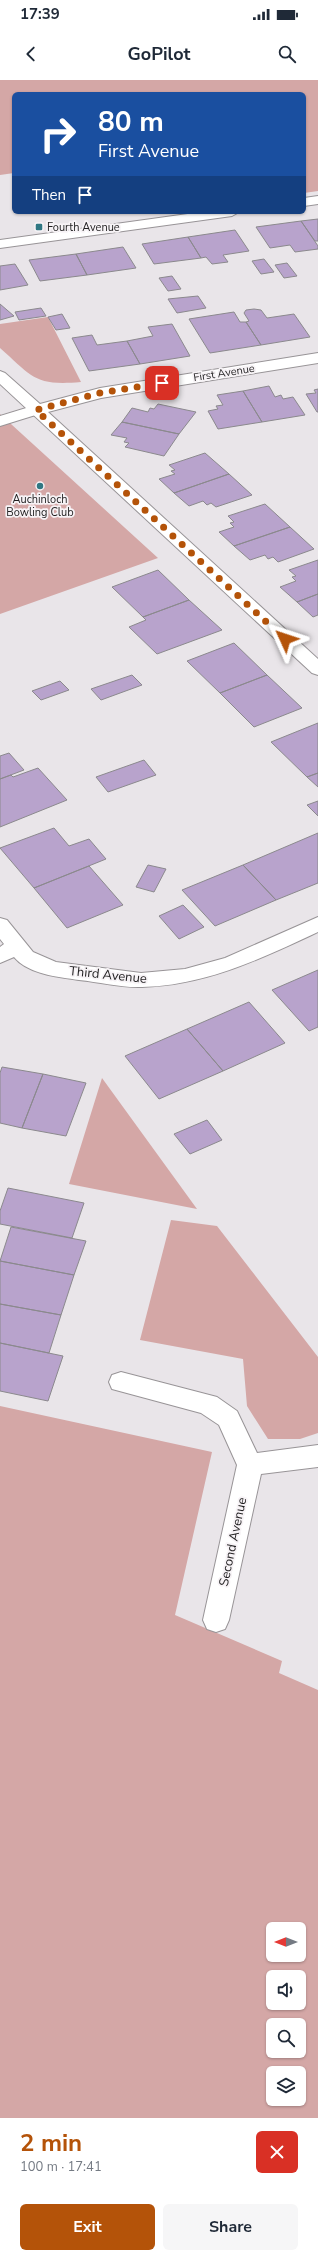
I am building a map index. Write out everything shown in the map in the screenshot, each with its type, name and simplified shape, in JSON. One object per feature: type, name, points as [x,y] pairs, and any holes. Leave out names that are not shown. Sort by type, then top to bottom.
[{"type":"street","points":[[306,202],[318,200]]},
{"type":"street","points":[[0,244],[218,214]]},
{"type":"street","name":"First Avenue","points":[[0,421],[100,393],[318,358]]},
{"type":"street","points":[[0,376],[318,669]]},
{"type":"street","name":"Third Avenue","points":[[0,925],[8,951],[53,969],[141,980],[185,976],[232,963],[318,924]]},
{"type":"street","points":[[121,1382],[208,1404],[228,1418],[250,1465],[318,1456]]},
{"type":"street","name":"Second Avenue","points":[[216,1620],[250,1465]]},
{"type":"shaded area","points":[[0,80],[318,80],[318,191],[306,193],[306,92],[12,92],[12,173],[0,175]]},
{"type":"shaded area","points":[[48,317],[81,382],[65,383],[43,381],[28,373],[0,348],[0,324]]},
{"type":"shaded area","name":"Auchinloch Bowling Club","points":[[0,414],[158,558],[0,614]]},
{"type":"shaded area","points":[[102,1078],[197,1209],[69,1184]]},
{"type":"shaded area","points":[[171,1220],[217,1226],[318,1357],[318,1433],[300,1439],[268,1439],[247,1406],[243,1359],[140,1340]]},
{"type":"shaded area","points":[[0,1406],[212,1452],[175,1615],[282,1661],[279,1673],[318,1690],[318,2118],[0,2118]]},
{"type":"building","points":[[318,219],[318,241],[315,241],[301,221]]},
{"type":"building","points":[[301,221],[318,246],[318,249],[295,252],[290,245],[270,248],[256,227]]},
{"type":"building","points":[[235,230],[249,251],[223,255],[228,262],[212,264],[206,257],[201,258],[188,237]]},
{"type":"building","points":[[188,237],[201,258],[154,264],[142,244]]},
{"type":"building","points":[[123,247],[136,268],[87,275],[76,254]]},
{"type":"building","points":[[76,254],[87,275],[40,281],[29,260]]},
{"type":"building","points":[[264,259],[274,272],[261,274],[252,261]]},
{"type":"building","points":[[287,263],[297,276],[284,278],[275,265]]},
{"type":"building","points":[[15,264],[28,285],[0,290],[0,266]]},
{"type":"building","points":[[172,276],[181,289],[168,291],[159,278]]},
{"type":"building","points":[[198,296],[206,308],[177,313],[168,299]]},
{"type":"building","points":[[0,304],[14,316],[0,320]]},
{"type":"building","points":[[41,308],[46,316],[19,320],[15,312]]},
{"type":"building","points":[[246,310],[261,310],[267,318],[294,314],[310,337],[261,345],[246,322],[249,321],[244,313]]},
{"type":"building","points":[[234,312],[240,322],[246,322],[261,345],[210,353],[189,319]]},
{"type":"building","points":[[62,314],[70,328],[56,330],[48,317]]},
{"type":"building","points":[[172,324],[190,356],[140,364],[127,341],[153,336],[148,327]]},
{"type":"building","points":[[92,335],[97,345],[127,341],[140,364],[89,371],[72,338]]},
{"type":"building","points":[[269,386],[275,397],[281,395],[283,399],[293,397],[305,415],[262,422],[243,391]]},
{"type":"building","points":[[318,389],[317,412],[306,394],[316,393],[314,390]]},
{"type":"building","points":[[243,391],[262,422],[218,429],[208,411],[218,409],[216,406],[223,405],[217,395]]},
{"type":"building","points":[[158,404],[196,412],[179,434],[122,422],[132,408],[148,412],[150,408],[154,409]]},
{"type":"building","points":[[122,422],[179,434],[164,456],[125,447],[129,443],[124,442],[127,438],[111,435]]},
{"type":"building","points":[[205,453],[229,474],[174,493],[159,479],[175,474],[171,471],[175,470],[169,465]]},
{"type":"building","points":[[229,474],[252,495],[216,507],[211,503],[207,505],[203,501],[189,506],[174,493]]},
{"type":"building","points":[[265,504],[290,527],[234,546],[219,532],[234,527],[230,523],[234,522],[228,516]]},
{"type":"building","points":[[290,527],[314,549],[278,562],[273,557],[268,559],[265,555],[250,560],[234,546]]},
{"type":"building","points":[[318,560],[318,594],[297,602],[280,587],[296,581],[292,577],[296,576],[289,570]]},
{"type":"building","points":[[158,570],[189,600],[143,617],[112,587]]},
{"type":"building","points":[[318,594],[318,615],[313,617],[297,602]]},
{"type":"building","points":[[189,600],[222,630],[157,654],[129,627],[146,620],[143,617]]},
{"type":"building","points":[[234,643],[267,675],[220,693],[187,661]]},
{"type":"building","points":[[132,675],[142,685],[101,700],[91,689]]},
{"type":"building","points":[[267,675],[302,708],[254,727],[220,693]]},
{"type":"building","points":[[60,681],[69,690],[41,700],[32,691]]},
{"type":"building","points":[[318,723],[318,773],[307,777],[271,742]]},
{"type":"building","points":[[9,753],[24,770],[0,779],[0,756]]},
{"type":"building","points":[[144,760],[156,775],[108,792],[96,777]]},
{"type":"building","points":[[38,768],[67,800],[0,827],[0,779],[11,775],[13,777]]},
{"type":"building","points":[[318,773],[318,787],[307,777]]},
{"type":"building","points":[[318,801],[318,816],[307,805]]},
{"type":"building","points":[[54,828],[69,846],[89,839],[106,859],[34,888],[0,848]]},
{"type":"building","points":[[318,833],[318,883],[276,900],[243,865]]},
{"type":"building","points":[[148,865],[166,869],[154,892],[136,887]]},
{"type":"building","points":[[243,865],[276,900],[215,926],[182,890]]},
{"type":"building","points":[[89,866],[123,905],[67,928],[34,888]]},
{"type":"building","points":[[183,905],[204,927],[179,939],[159,916]]},
{"type":"building","points":[[318,970],[318,1027],[309,1031],[272,990]]},
{"type":"building","points":[[249,1002],[285,1043],[223,1071],[187,1029]]},
{"type":"building","points":[[187,1029],[223,1071],[159,1099],[125,1056]]},
{"type":"building","points":[[2,1067],[43,1074],[22,1128],[0,1123],[0,1073]]},
{"type":"building","points":[[43,1074],[86,1083],[66,1136],[22,1128]]},
{"type":"building","points":[[207,1120],[222,1140],[190,1154],[174,1134]]},
{"type":"building","points":[[8,1188],[84,1203],[72,1238],[0,1224],[0,1211]]},
{"type":"building","points":[[11,1227],[86,1241],[74,1275],[0,1261]]},
{"type":"building","points":[[0,1261],[74,1275],[61,1315],[0,1304]]},
{"type":"building","points":[[0,1304],[61,1315],[49,1353],[0,1343]]},
{"type":"building","points":[[0,1343],[63,1356],[48,1401],[0,1391]]},
{"type":"place","name":"Fourth Avenue","points":[[39,227]]},
{"type":"place","name":"Auchinloch Bowling Club","points":[[40,486]]},
{"type":"route","points":[[162,383],[100,393],[36,410],[285,639]]}]
